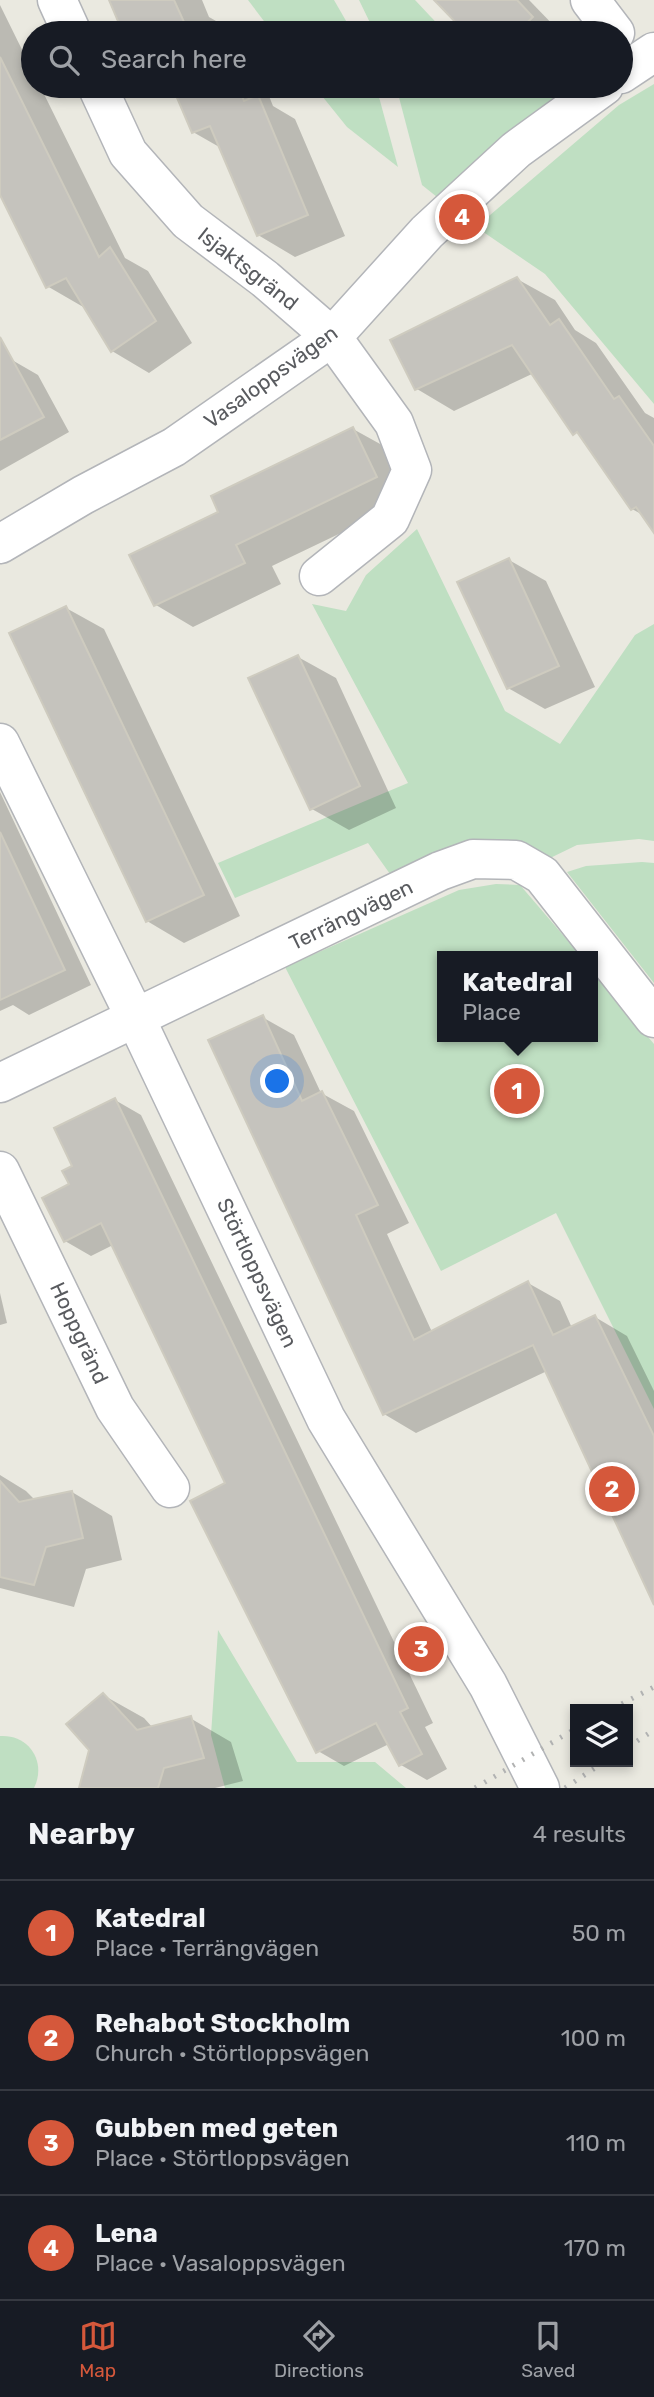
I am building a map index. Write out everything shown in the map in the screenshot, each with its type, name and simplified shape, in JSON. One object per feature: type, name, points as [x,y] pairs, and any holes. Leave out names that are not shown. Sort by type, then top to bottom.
[{"type":"street","points":[[57,0],[67,21]]},
{"type":"street","points":[[590,0],[606,21]]},
{"type":"street","name":"Isjaktsgränd","points":[[103,98],[128,153],[188,221],[265,279],[332,337],[394,423],[412,470],[390,519],[319,576]]},
{"type":"street","name":"Vasaloppsvägen","points":[[0,544],[83,495],[174,447],[332,337],[426,232],[516,150],[588,98]]},
{"type":"street","name":"Störtloppsvägen","points":[[0,743],[135,1017],[326,1419],[488,1685],[540,1788]]},
{"type":"street","name":"Terrängvägen","points":[[0,1083],[440,871],[473,859],[516,860],[542,875],[654,1018]]},
{"type":"street","name":"Hoppgränd","points":[[0,1171],[115,1408],[170,1488]]},
{"type":"green space","points":[[248,0],[334,0],[346,21],[264,21]]},
{"type":"green space","points":[[359,0],[415,0],[435,21],[369,21]]},
{"type":"green space","points":[[654,84],[654,404],[545,274],[476,227],[619,105]]},
{"type":"green space","points":[[324,98],[379,98],[398,167],[347,127]]},
{"type":"green space","points":[[399,98],[553,98],[437,197],[422,185]]},
{"type":"green space","points":[[417,529],[505,711],[560,744],[635,635],[654,624],[654,841],[639,839],[577,845],[542,862],[390,874],[368,843],[235,898],[218,863],[408,783],[312,604],[346,611],[366,575]]},
{"type":"green space","points":[[654,863],[654,983],[567,872],[586,866]]},
{"type":"green space","points":[[496,884],[520,885],[577,951],[437,951],[437,1042],[598,1042],[598,977],[654,1044],[654,1409],[556,1213],[441,1271],[285,967],[459,890]]},
{"type":"green space","points":[[218,1630],[297,1762],[375,1762],[406,1788],[225,1788],[211,1735]]},
{"type":"green space","points":[[0,1736],[19,1740],[33,1751],[38,1769],[34,1788],[0,1788]]},
{"type":"building","points":[[109,0],[174,0],[184,21],[118,21]]},
{"type":"building","points":[[434,0],[517,0],[533,17],[529,21],[454,21]]},
{"type":"building","points":[[0,57],[99,257],[110,247],[156,321],[111,352],[66,278],[46,288],[0,195]]},
{"type":"building","points":[[177,98],[243,98],[244,101],[259,98],[308,215],[257,236],[210,126],[192,133]]},
{"type":"building","points":[[517,277],[550,325],[559,319],[614,399],[619,396],[654,446],[654,533],[636,507],[631,510],[577,432],[573,435],[512,345],[415,390],[390,340]]},
{"type":"building","points":[[0,337],[44,417],[0,440]]},
{"type":"building","points":[[353,427],[377,477],[236,545],[245,563],[154,606],[129,555],[218,512],[211,496]]},
{"type":"building","points":[[509,558],[559,666],[507,689],[457,582]]},
{"type":"building","points":[[66,606],[204,895],[146,922],[9,633]]},
{"type":"building","points":[[298,655],[360,786],[310,810],[248,678]]},
{"type":"building","points":[[0,832],[65,970],[0,1000]]},
{"type":"building","points":[[263,1015],[302,1101],[322,1091],[378,1205],[356,1215],[414,1340],[528,1281],[553,1335],[595,1315],[654,1436],[654,1605],[533,1345],[383,1415],[208,1040]]},
{"type":"building","points":[[115,1098],[408,1708],[400,1712],[422,1754],[399,1766],[376,1723],[316,1753],[190,1501],[225,1483],[101,1223],[64,1242],[42,1198],[69,1184],[62,1171],[72,1166],[54,1128]]},
{"type":"building","points":[[0,1481],[19,1502],[72,1491],[83,1538],[46,1547],[34,1585],[0,1577]]},
{"type":"building","points":[[103,1693],[137,1730],[191,1716],[204,1758],[164,1768],[158,1788],[79,1788],[89,1750],[66,1724]]},
{"type":"railway","points":[[622,1704],[654,1687]]},
{"type":"railway","points":[[633,1744],[654,1730]]},
{"type":"railway","points":[[475,1788],[570,1732]]},
{"type":"railway","points":[[565,1788],[596,1767]]},
{"type":"place","name":"Lena","points":[[462,217]]},
{"type":"place","name":"Katedral","points":[[517,1091]]},
{"type":"place","name":"Rehabot Stockholm","points":[[612,1489]]},
{"type":"place","name":"Gubben med geten","points":[[421,1649]]}]
